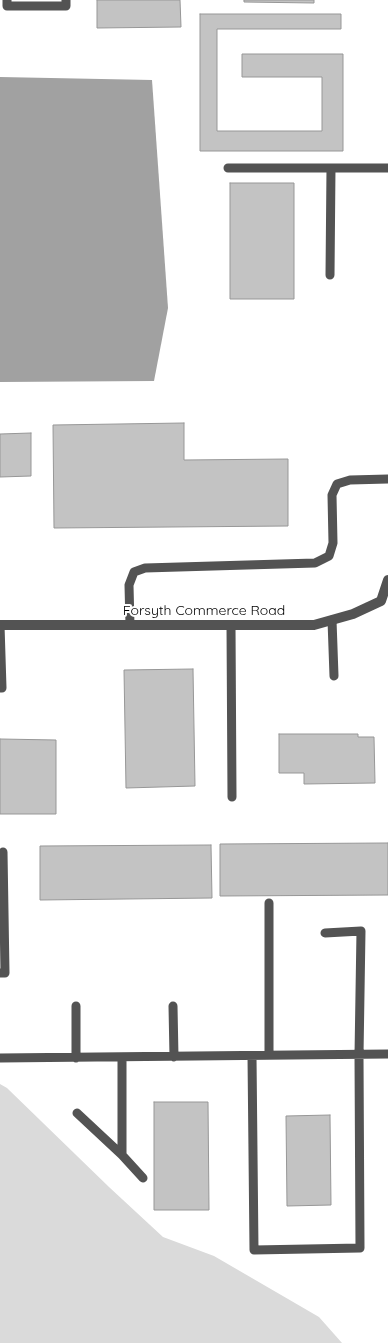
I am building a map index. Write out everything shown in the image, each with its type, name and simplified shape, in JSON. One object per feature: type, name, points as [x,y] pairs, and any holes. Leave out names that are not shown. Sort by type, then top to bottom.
[{"type":"street","name":"Forsyth Commerce Road","points":[[0,625],[314,625],[353,614],[381,601],[388,580]]},
{"type":"lane","points":[[7,0],[8,6],[66,6],[66,0]]},
{"type":"lane","points":[[228,168],[388,168]]},
{"type":"lane","points":[[330,275],[331,168]]},
{"type":"lane","points":[[130,625],[129,585],[134,572],[145,568],[315,563],[329,556],[333,543],[332,494],[337,484],[350,480],[388,479]]},
{"type":"lane","points":[[332,620],[334,676]]},
{"type":"lane","points":[[0,625],[2,688],[0,688]]},
{"type":"lane","points":[[231,625],[232,797]]},
{"type":"lane","points":[[0,973],[5,973],[3,852]]},
{"type":"lane","points":[[269,903],[269,1055]]},
{"type":"lane","points":[[252,1056],[254,1250],[360,1248],[358,1055],[362,931],[325,933]]},
{"type":"lane","points":[[76,1006],[76,1058]]},
{"type":"lane","points":[[173,1006],[174,1057]]},
{"type":"lane","points":[[0,1058],[388,1054]]},
{"type":"lane","points":[[122,1058],[122,1155]]},
{"type":"lane","points":[[77,1112],[143,1178]]},
{"type":"shaded area","points":[[0,77],[152,80],[168,308],[154,381],[0,382]]},
{"type":"shaded area","points":[[0,1084],[7,1088],[163,1237],[214,1256],[319,1317],[342,1343],[0,1343]]},
{"type":"building","points":[[97,0],[180,0],[181,27],[97,28]]},
{"type":"building","points":[[244,0],[314,0],[314,3],[244,2]]},
{"type":"building","points":[[200,14],[341,14],[341,29],[217,29],[217,131],[322,131],[322,77],[242,77],[242,54],[343,54],[343,151],[200,151]]},
{"type":"building","points":[[230,183],[294,183],[294,299],[230,299]]},
{"type":"building","points":[[184,423],[184,460],[288,459],[288,526],[54,528],[53,425]]},
{"type":"building","points":[[31,433],[31,476],[0,477],[0,434]]},
{"type":"building","points":[[193,669],[195,786],[126,788],[124,670]]},
{"type":"building","points":[[279,734],[358,734],[358,737],[374,737],[375,783],[304,784],[304,773],[279,773]]},
{"type":"building","points":[[0,739],[56,740],[56,814],[0,814]]},
{"type":"building","points":[[388,843],[388,895],[220,896],[220,844]]},
{"type":"building","points":[[211,845],[212,898],[40,900],[40,846]]},
{"type":"building","points":[[154,1102],[208,1102],[209,1210],[154,1210]]},
{"type":"building","points":[[330,1115],[331,1205],[287,1206],[286,1116]]}]
